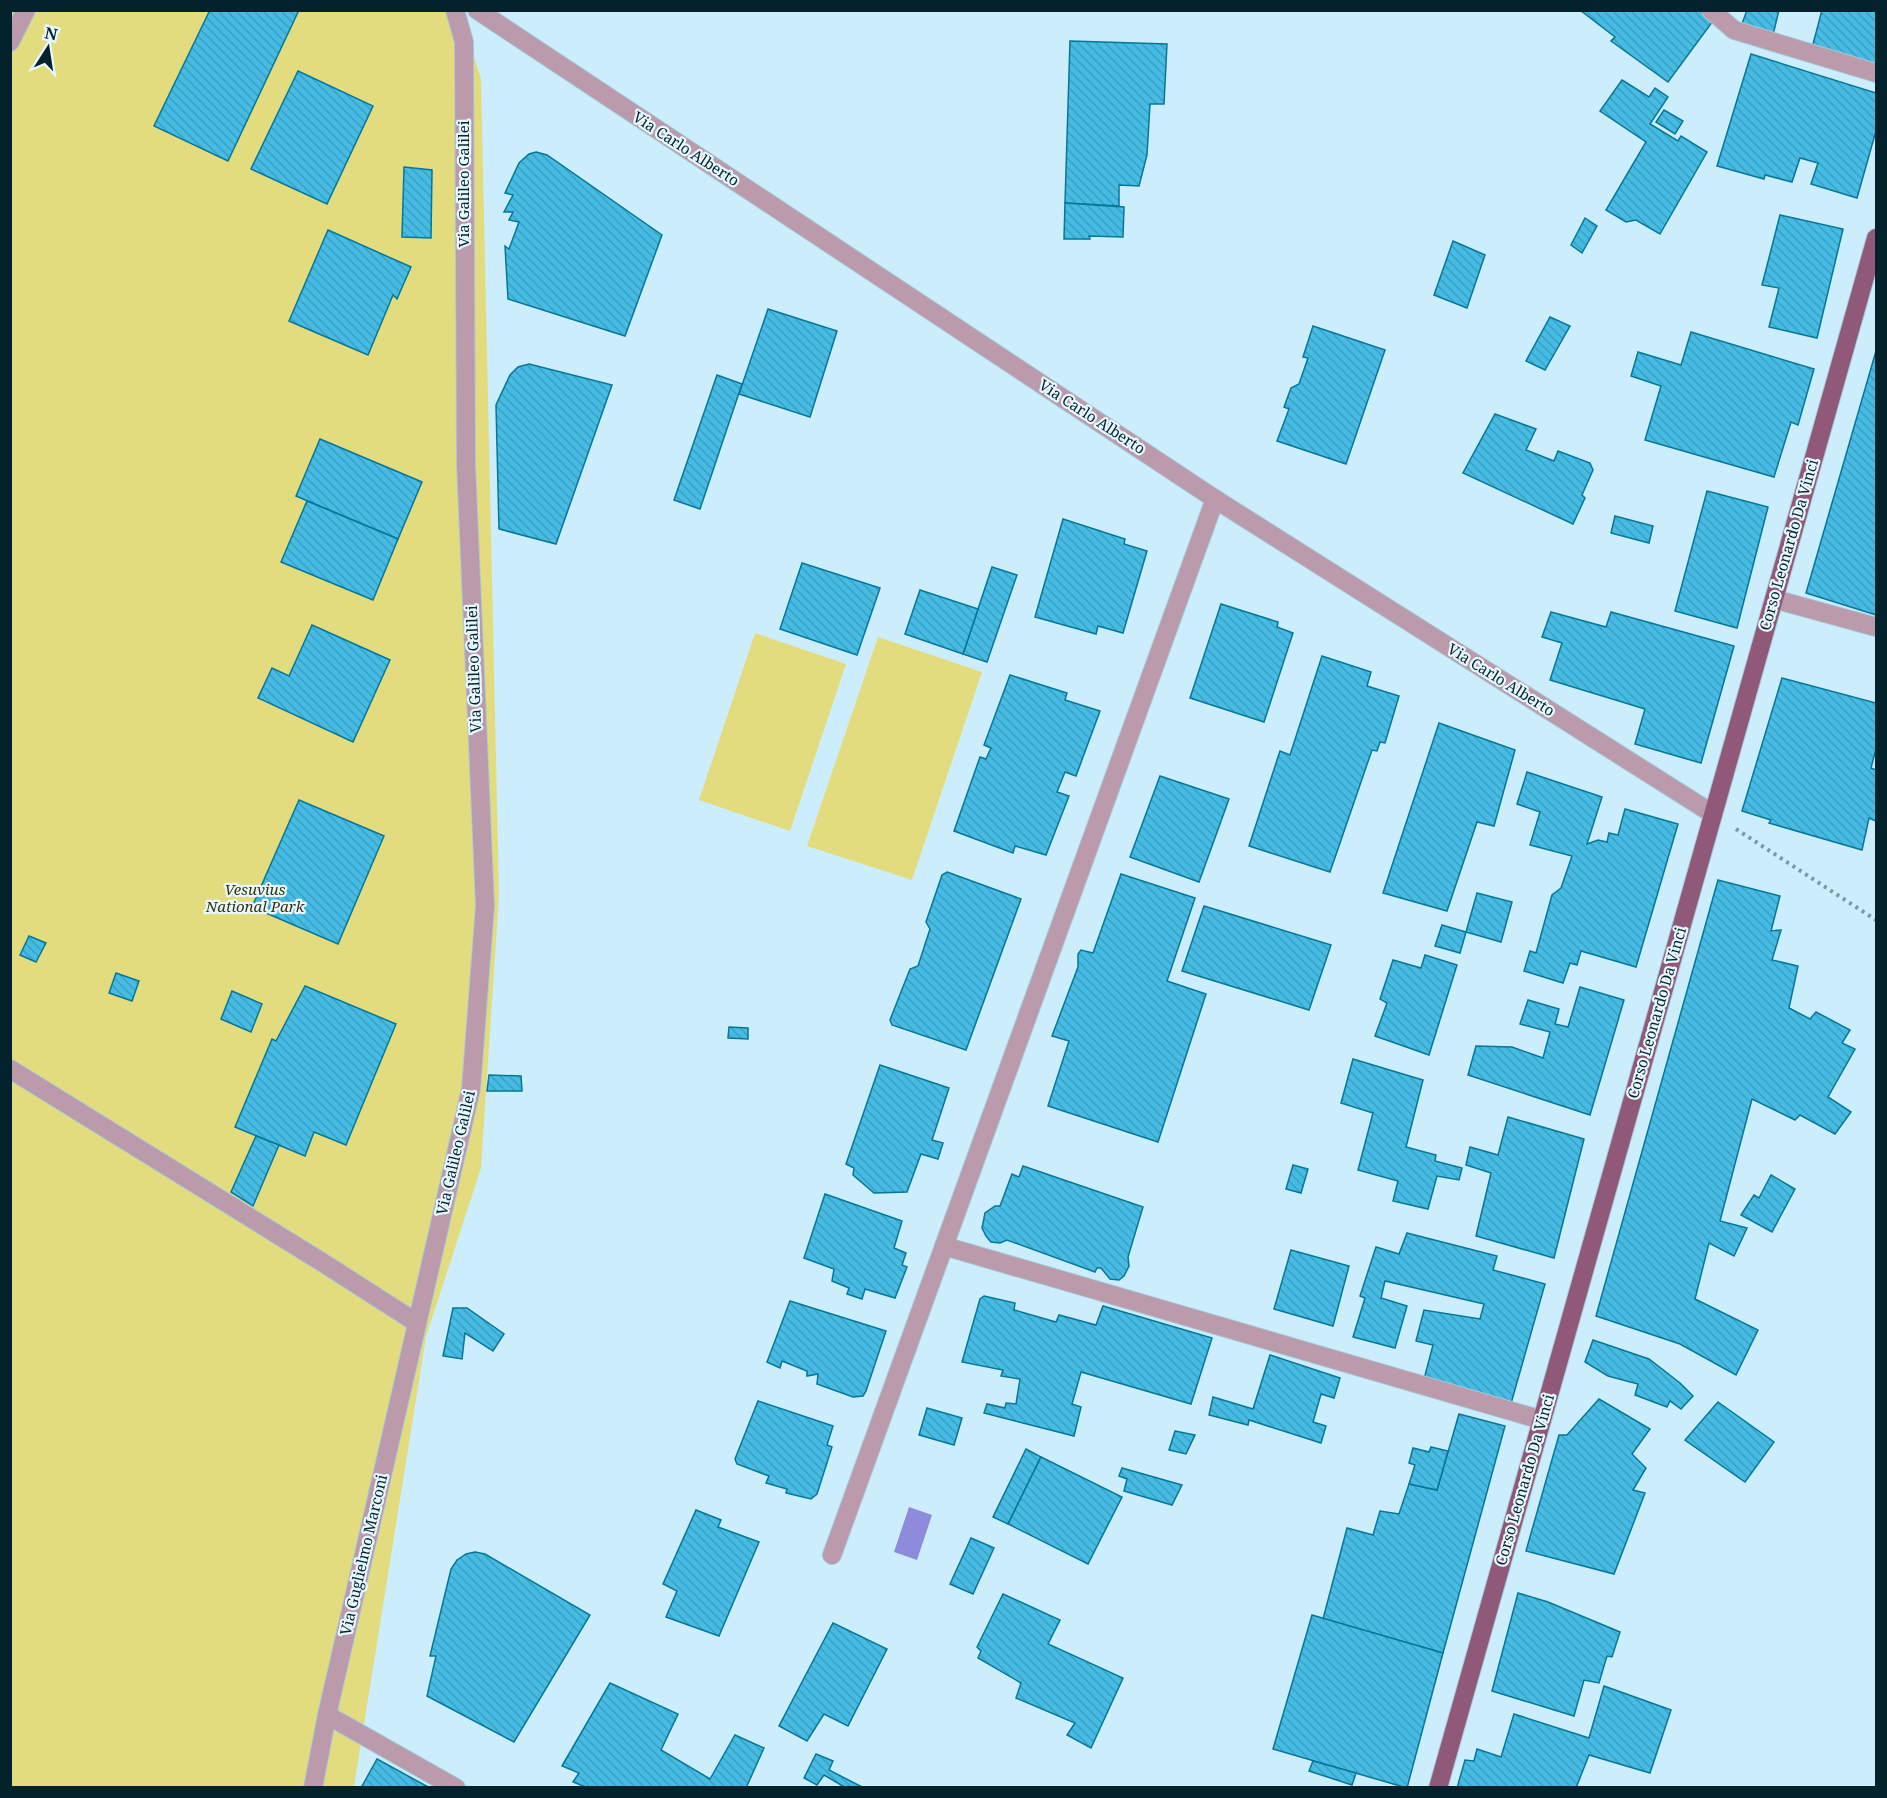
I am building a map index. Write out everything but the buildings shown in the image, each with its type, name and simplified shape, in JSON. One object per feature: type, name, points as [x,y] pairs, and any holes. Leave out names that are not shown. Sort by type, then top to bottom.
[{"type":"main road","name":"Corso Leonardo Da Vinci","points":[[1438,1788],[1876,238]]},
{"type":"street","points":[[10,42],[26,10]]},
{"type":"street","name":"Via Galileo Galilei","points":[[417,1323],[471,1089],[485,906],[465,464],[464,42],[455,10]]},
{"type":"street","name":"Via Carlo Alberto","points":[[477,10],[1215,499],[1713,814]]},
{"type":"street","points":[[1711,10],[1734,30],[1876,72]]},
{"type":"street","points":[[832,1555],[1215,499]]},
{"type":"street","points":[[1774,599],[1876,627]]},
{"type":"street","points":[[10,1069],[325,1263],[417,1323]]},
{"type":"street","points":[[944,1246],[1542,1419]]},
{"type":"street","name":"Via Guglielmo Marconi","points":[[313,1788],[327,1714],[417,1323]]},
{"type":"street","points":[[327,1714],[456,1788]]},
{"type":"path","points":[[1713,814],[1876,920]]},
{"type":"green space","name":"Vesuvius National Park","points":[[11,11],[460,11],[481,79],[499,896],[481,1168],[426,1337],[354,1787],[11,1788]]},
{"type":"green space","points":[[755,633],[846,664],[790,831],[699,800]]},
{"type":"green space","points":[[878,637],[982,672],[912,880],[807,846]]},
{"type":"shaded area","points":[[909,1507],[932,1515],[917,1560],[894,1552]]}]
